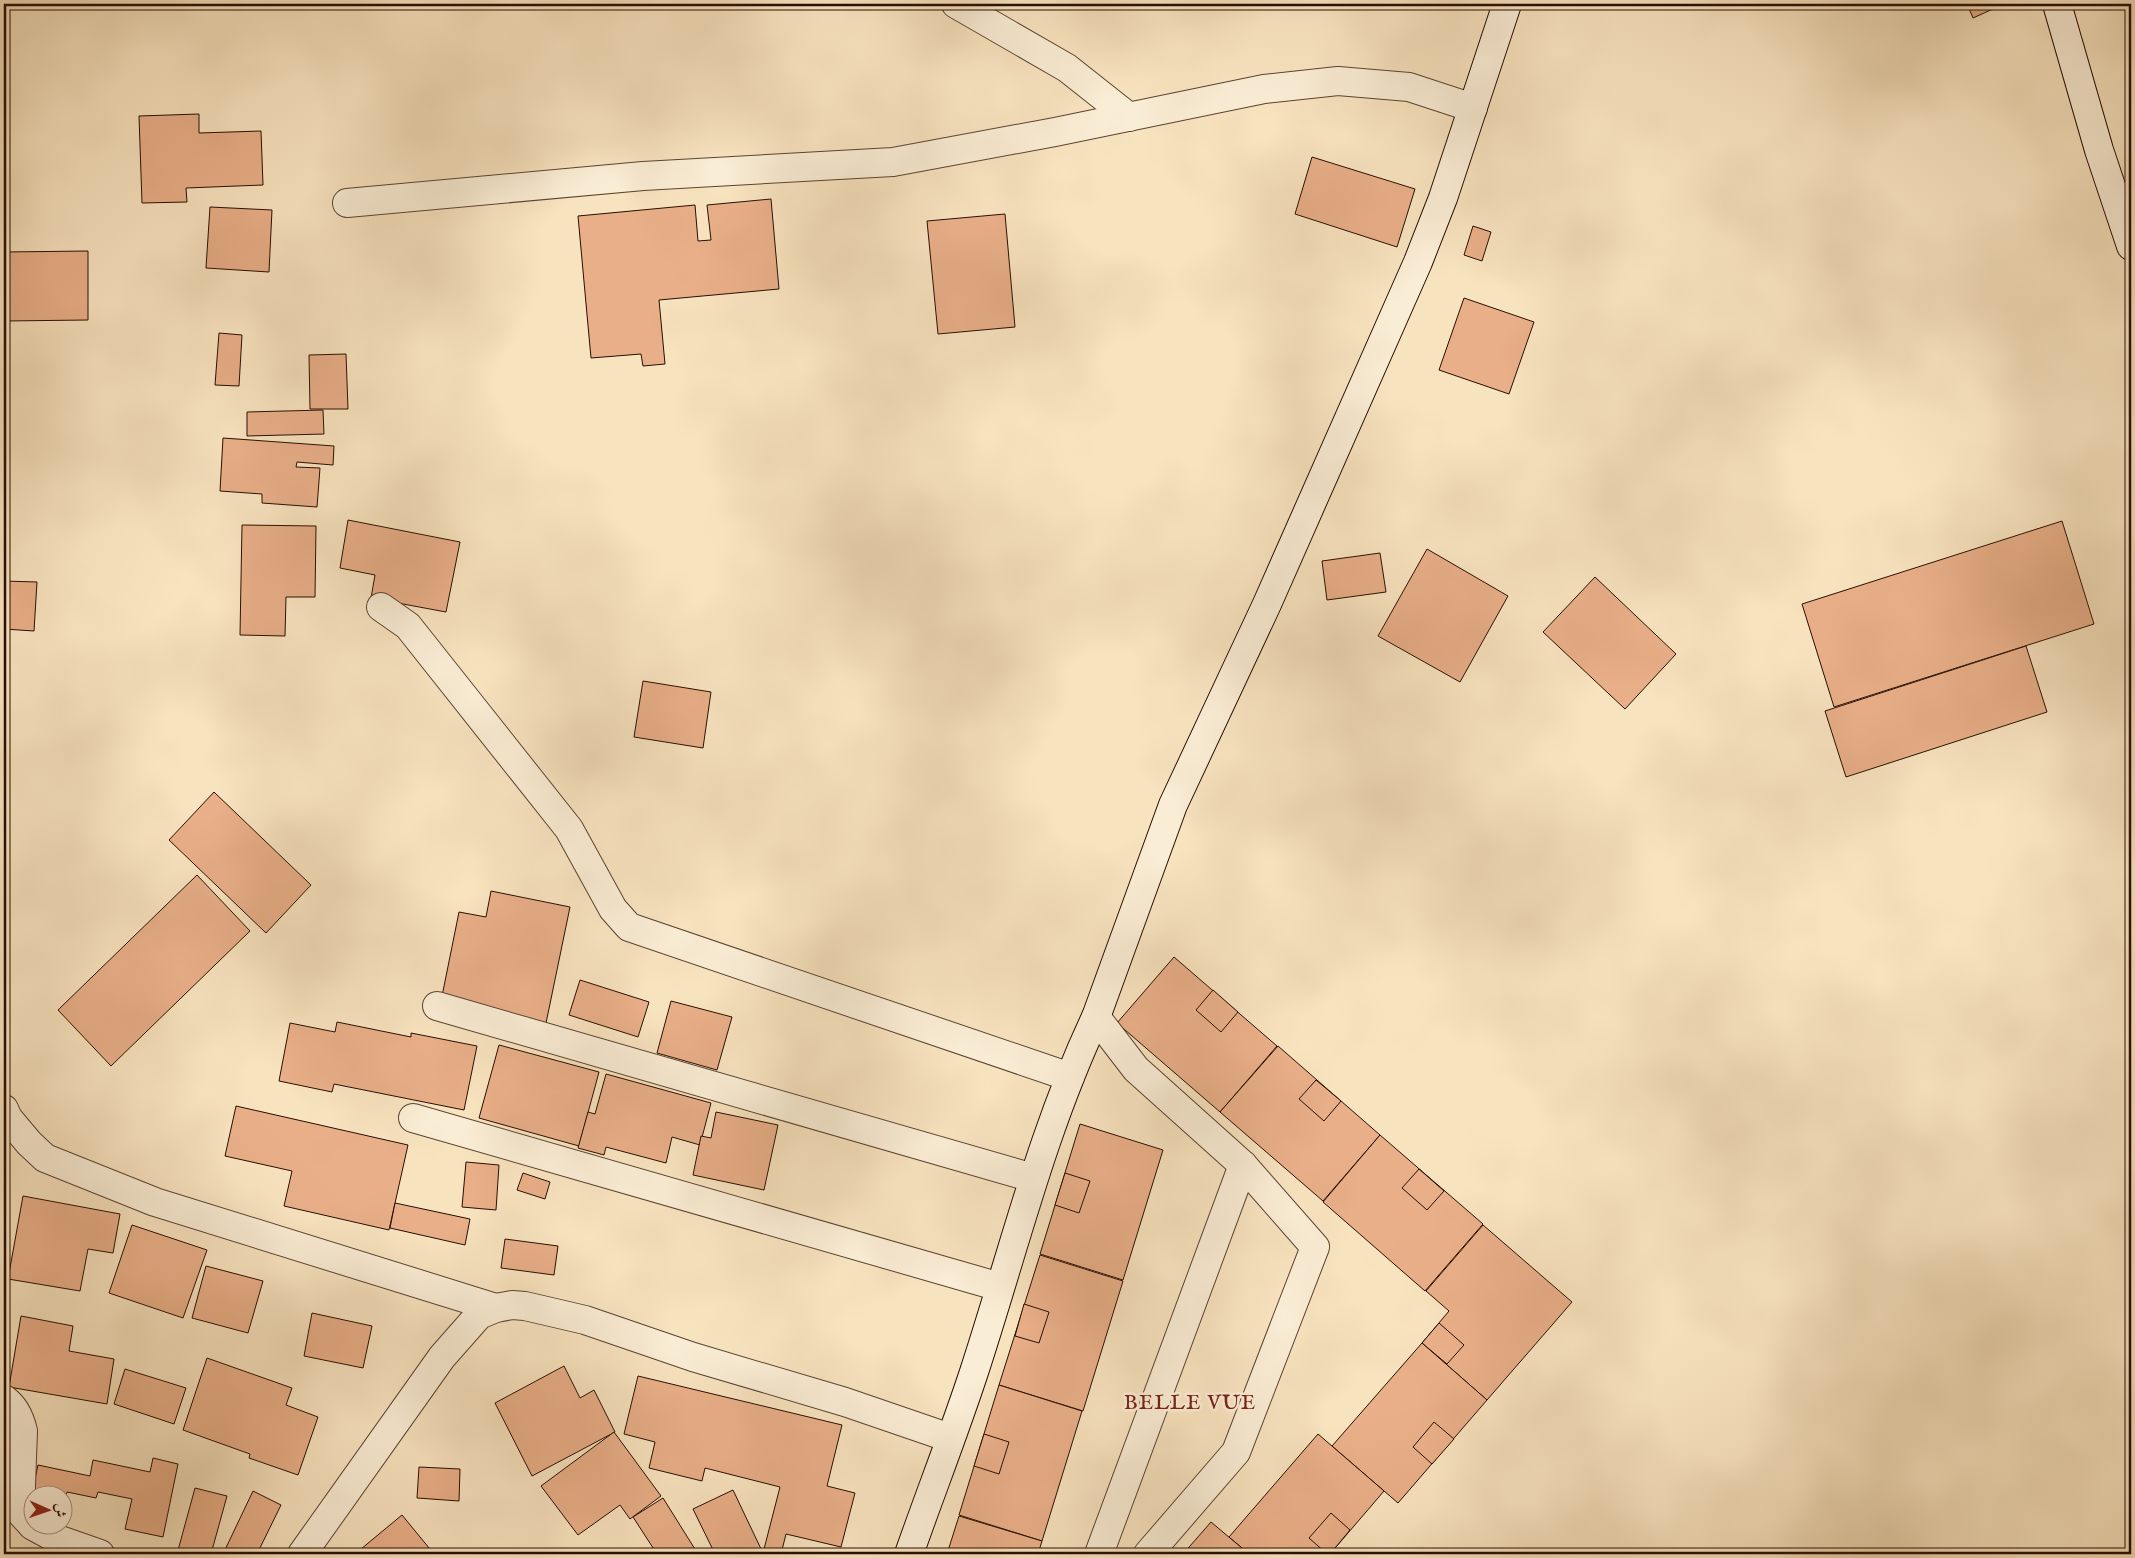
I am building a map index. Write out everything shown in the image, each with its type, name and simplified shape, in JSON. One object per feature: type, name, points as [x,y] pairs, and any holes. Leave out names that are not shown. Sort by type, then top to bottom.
[{"type":"street","points":[[956,4],[1067,68],[1128,117]]},
{"type":"street","points":[[909,1554],[974,1372],[1033,1178],[1070,1077],[1096,1018],[1173,805],[1267,604],[1371,372],[1439,207],[1507,4]]},
{"type":"street","points":[[2057,4],[2099,150],[2131,246]]},
{"type":"street","points":[[347,203],[643,176],[893,162],[1128,117],[1264,88],[1338,81],[1409,87],[1473,108]]},
{"type":"street","points":[[381,607],[408,626],[570,829],[613,909],[629,927],[1070,1077]]},
{"type":"street","points":[[437,1006],[1033,1178]]},
{"type":"street","points":[[1096,1018],[1136,1069],[1244,1165],[1316,1247],[1236,1452],[1148,1554]]},
{"type":"street","points":[[4,1109],[8,1118],[29,1143],[45,1158],[155,1202],[496,1308]]},
{"type":"street","points":[[413,1118],[1000,1287]]},
{"type":"street","points":[[1099,1554],[1244,1165]]},
{"type":"street","points":[[302,1554],[442,1357],[479,1315],[496,1308],[512,1305],[525,1306],[585,1320],[693,1357],[845,1402],[950,1438]]},
{"type":"street","points":[[4,1399],[20,1418],[23,1431],[20,1512],[22,1514]]},
{"type":"street","points":[[52,1536],[100,1554]]},
{"type":"building","points":[[1967,4],[2004,4],[1973,18]]},
{"type":"building","points":[[199,114],[199,133],[261,131],[263,185],[186,188],[187,202],[142,203],[139,116]]},
{"type":"building","points":[[1312,157],[1415,189],[1397,247],[1295,214]]},
{"type":"building","points":[[771,199],[779,289],[659,300],[665,364],[643,366],[641,354],[591,358],[578,216],[695,205],[698,241],[711,240],[707,205]]},
{"type":"building","points":[[210,207],[272,210],[269,272],[206,268]]},
{"type":"building","points":[[1005,214],[1015,327],[938,334],[927,221]]},
{"type":"building","points":[[1473,226],[1491,232],[1482,261],[1464,255]]},
{"type":"building","points":[[88,251],[88,320],[4,321],[4,252]]},
{"type":"building","points":[[1464,298],[1534,322],[1509,394],[1439,370]]},
{"type":"building","points":[[219,333],[242,335],[239,386],[215,385]]},
{"type":"building","points":[[346,354],[348,409],[310,409],[309,355]]},
{"type":"building","points":[[323,410],[324,434],[247,436],[247,412]]},
{"type":"building","points":[[223,438],[334,446],[333,465],[297,462],[296,467],[320,468],[317,507],[262,503],[262,494],[220,491]]},
{"type":"building","points":[[348,520],[460,542],[446,612],[371,598],[375,575],[340,568]]},
{"type":"building","points":[[2062,521],[2094,624],[1834,707],[1802,604]]},
{"type":"building","points":[[242,525],[316,526],[315,597],[286,597],[285,636],[240,635]]},
{"type":"building","points":[[1427,549],[1508,596],[1460,682],[1378,636]]},
{"type":"building","points":[[1380,553],[1386,592],[1327,600],[1322,561]]},
{"type":"building","points":[[1595,577],[1676,654],[1625,709],[1543,632]]},
{"type":"building","points":[[4,581],[37,582],[34,631],[4,629]]},
{"type":"building","points":[[2026,646],[2047,712],[1846,777],[1825,711]]},
{"type":"building","points":[[643,681],[711,692],[703,748],[634,737]]},
{"type":"building","points":[[214,792],[311,885],[266,933],[169,840]]},
{"type":"building","points":[[197,875],[250,931],[111,1066],[58,1010]]},
{"type":"building","points":[[491,891],[570,907],[545,1028],[440,1006],[459,912],[486,917]]},
{"type":"building","points":[[1174,957],[1277,1046],[1220,1112],[1117,1023]]},
{"type":"building","points":[[580,980],[649,1002],[638,1037],[569,1015]]},
{"type":"building","points":[[1213,990],[1238,1012],[1221,1032],[1196,1010]]},
{"type":"building","points":[[671,1001],[732,1017],[717,1070],[657,1053]]},
{"type":"building","points":[[337,1022],[411,1037],[411,1033],[477,1046],[464,1110],[334,1084],[332,1092],[279,1081],[290,1023],[335,1032]]},
{"type":"building","points":[[499,1045],[599,1072],[579,1146],[479,1118]]},
{"type":"building","points":[[1278,1046],[1380,1135],[1323,1201],[1220,1112]]},
{"type":"building","points":[[606,1074],[711,1103],[700,1145],[672,1137],[666,1163],[606,1147],[604,1155],[578,1148],[588,1112],[595,1114]]},
{"type":"building","points":[[1316,1080],[1341,1101],[1324,1121],[1299,1099]]},
{"type":"building","points":[[236,1106],[408,1145],[389,1230],[284,1206],[292,1171],[225,1156]]},
{"type":"building","points":[[716,1112],[778,1125],[764,1190],[693,1175],[701,1136],[711,1138]]},
{"type":"building","points":[[1080,1124],[1163,1150],[1123,1280],[1040,1254]]},
{"type":"building","points":[[1380,1135],[1483,1224],[1425,1291],[1323,1202]]},
{"type":"building","points":[[466,1162],[499,1165],[496,1210],[462,1207]]},
{"type":"building","points":[[1419,1169],[1444,1191],[1427,1210],[1402,1188]]},
{"type":"building","points":[[523,1173],[550,1182],[545,1199],[517,1190]]},
{"type":"building","points":[[1065,1173],[1090,1181],[1079,1213],[1055,1205]]},
{"type":"building","points":[[23,1196],[120,1214],[113,1253],[88,1249],[80,1291],[8,1279]]},
{"type":"building","points":[[395,1203],[470,1219],[465,1245],[390,1228]]},
{"type":"building","points":[[132,1225],[207,1250],[183,1318],[109,1293]]},
{"type":"building","points":[[1483,1225],[1572,1302],[1487,1400],[1422,1343],[1449,1311],[1426,1291]]},
{"type":"building","points":[[505,1239],[558,1246],[554,1275],[501,1268]]},
{"type":"building","points":[[1040,1255],[1123,1281],[1083,1411],[999,1385]]},
{"type":"building","points":[[206,1266],[263,1281],[248,1333],[192,1318]]},
{"type":"building","points":[[1024,1304],[1049,1312],[1039,1343],[1015,1336]]},
{"type":"building","points":[[312,1313],[372,1326],[363,1368],[304,1356]]},
{"type":"building","points":[[21,1316],[73,1326],[69,1351],[114,1359],[107,1404],[9,1387]]},
{"type":"building","points":[[1439,1323],[1464,1345],[1447,1364],[1422,1343]]},
{"type":"building","points":[[1422,1343],[1487,1400],[1398,1503],[1332,1446]]},
{"type":"building","points":[[207,1358],[292,1388],[286,1405],[318,1417],[298,1475],[249,1458],[250,1454],[183,1430]]},
{"type":"building","points":[[564,1366],[580,1398],[594,1390],[615,1432],[532,1476],[495,1403]]},
{"type":"building","points":[[125,1369],[186,1388],[174,1424],[114,1404]]},
{"type":"building","points":[[638,1376],[842,1425],[827,1486],[855,1493],[841,1547],[786,1534],[781,1554],[763,1553],[780,1487],[705,1468],[702,1481],[649,1468],[655,1442],[624,1434]]},
{"type":"building","points":[[999,1385],[1082,1411],[1042,1541],[959,1515]]},
{"type":"building","points":[[1434,1422],[1454,1439],[1432,1464],[1413,1447]]},
{"type":"building","points":[[614,1432],[661,1496],[630,1519],[620,1505],[578,1535],[541,1486]]},
{"type":"building","points":[[984,1434],[1009,1442],[999,1474],[974,1466]]},
{"type":"building","points":[[1318,1434],[1384,1491],[1330,1554],[1249,1554],[1229,1537]]},
{"type":"building","points":[[27,1443],[12,1491],[4,1492],[4,1445]]},
{"type":"building","points":[[153,1458],[178,1464],[163,1537],[125,1529],[132,1499],[98,1492],[96,1498],[72,1493],[72,1486],[34,1486],[38,1465],[90,1476],[93,1460],[150,1472]]},
{"type":"building","points":[[419,1467],[460,1469],[459,1501],[417,1498]]},
{"type":"building","points":[[195,1488],[227,1496],[211,1554],[177,1554]]},
{"type":"building","points":[[733,1490],[762,1551],[755,1554],[715,1554],[693,1509]]},
{"type":"building","points":[[253,1491],[281,1505],[257,1554],[223,1554]]},
{"type":"building","points":[[663,1498],[698,1554],[657,1554],[633,1517]]},
{"type":"building","points":[[1331,1513],[1350,1530],[1330,1554],[1327,1554],[1309,1538]]},
{"type":"building","points":[[402,1515],[434,1554],[355,1554]]},
{"type":"building","points":[[959,1516],[1042,1541],[1038,1554],[947,1554]]},
{"type":"building","points":[[1211,1522],[1249,1554],[1183,1554]]},
{"type":"district","name":"BELLE VUE","points":[[1190,1403]]}]
